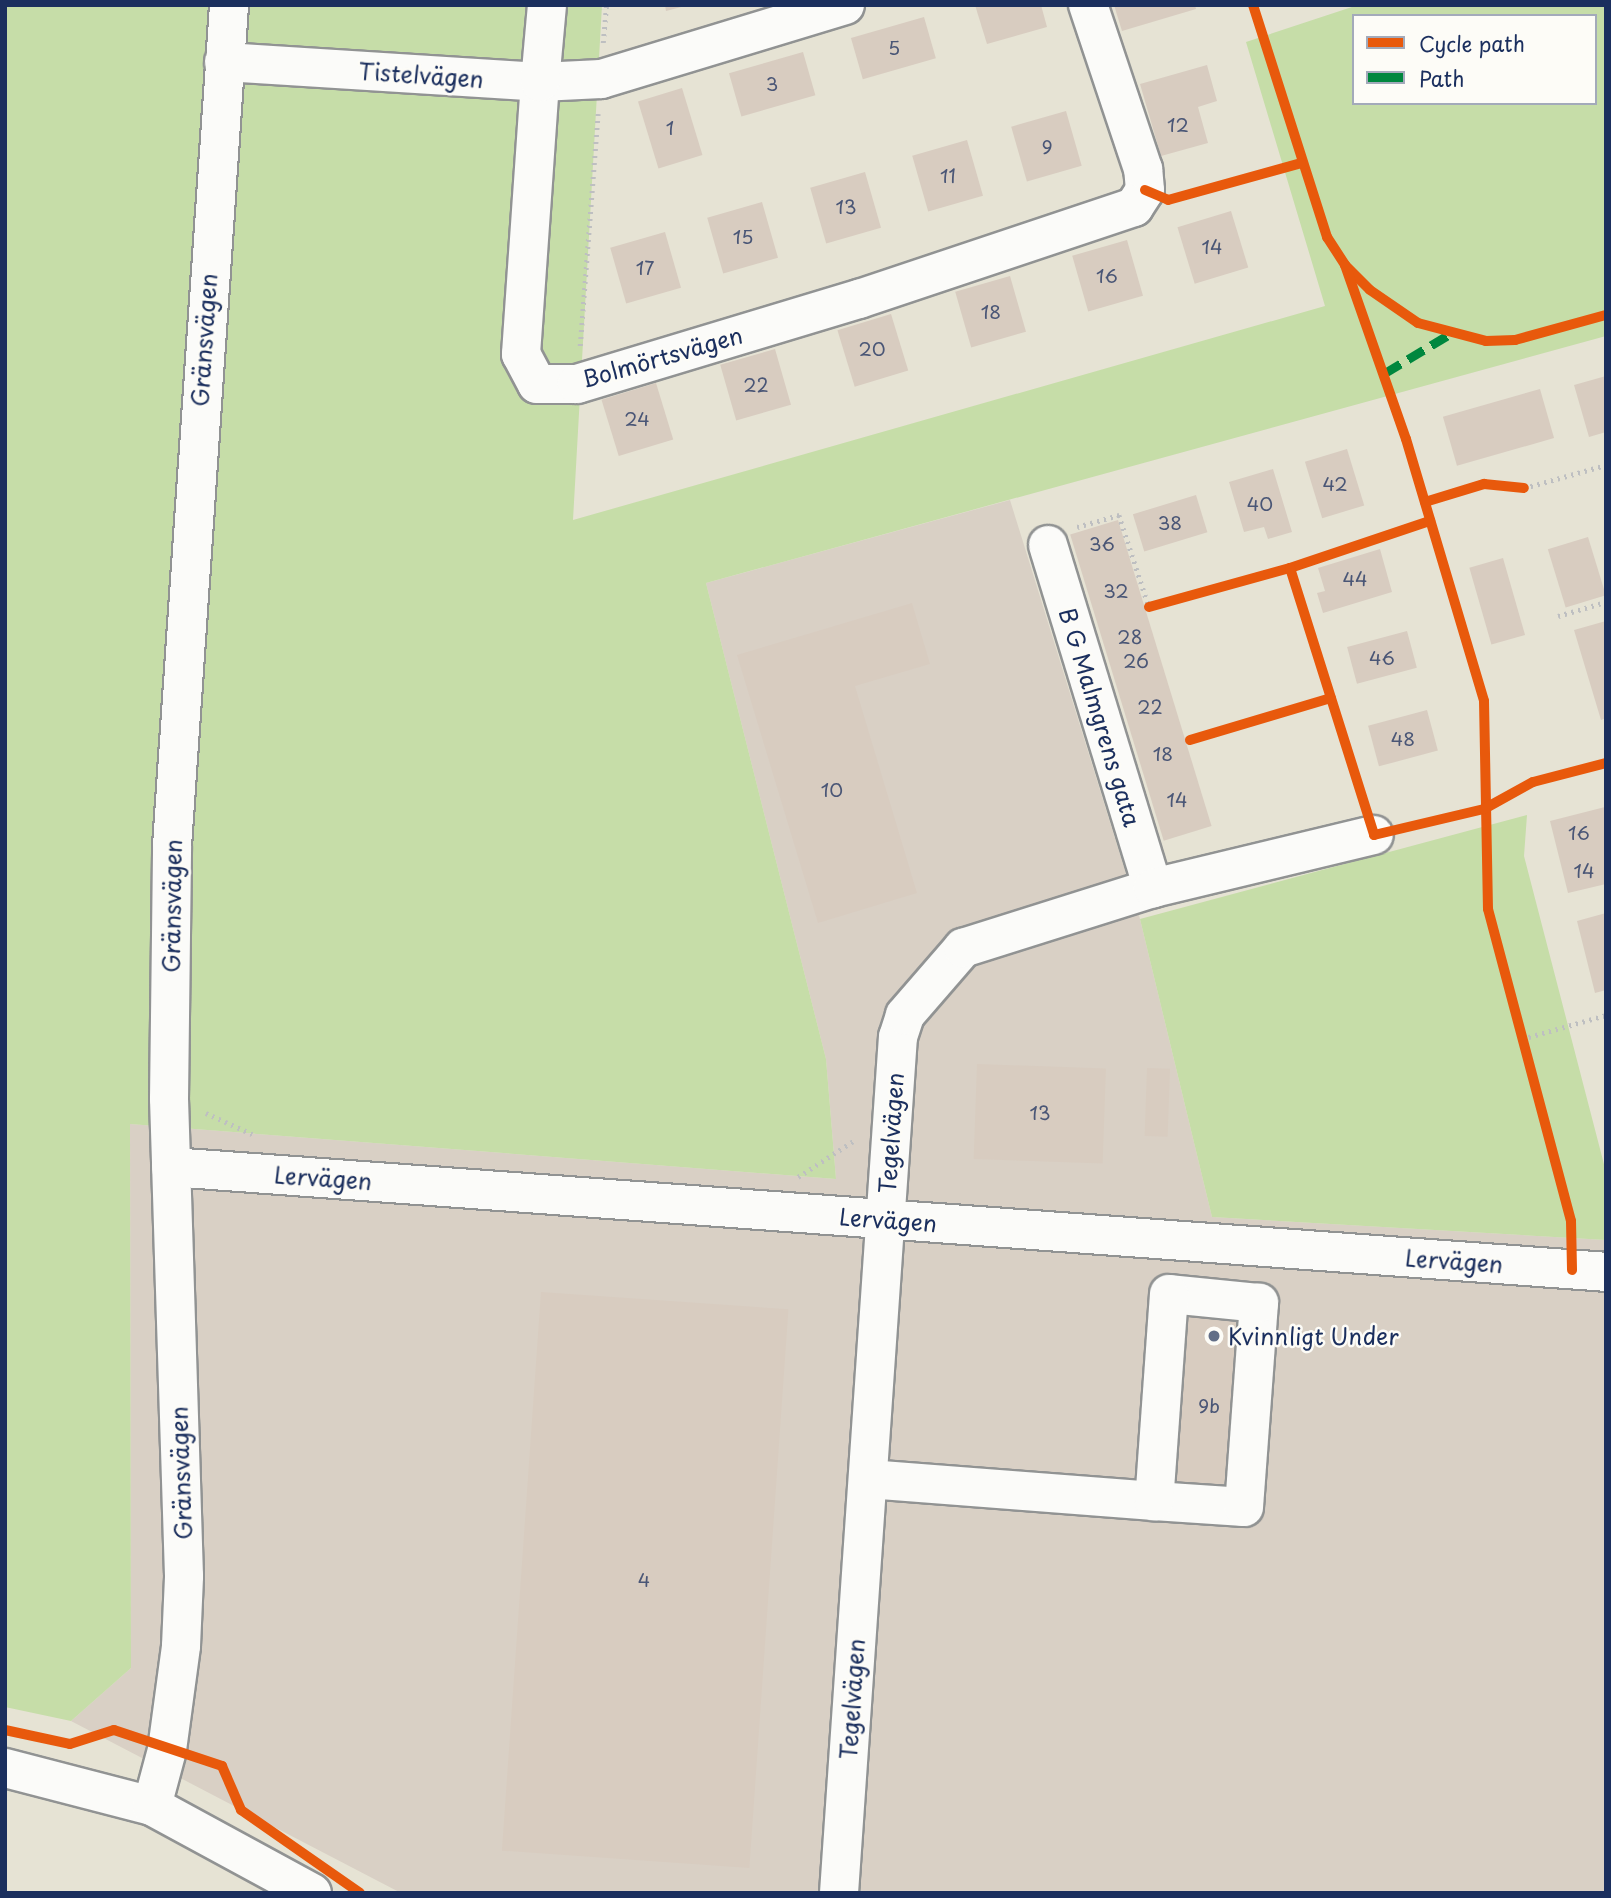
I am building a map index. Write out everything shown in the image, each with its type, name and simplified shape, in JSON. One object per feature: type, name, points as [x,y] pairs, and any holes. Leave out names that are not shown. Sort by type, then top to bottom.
[{"type":"street","name":"Gränsvägen","points":[[152,1806],[176,1693],[184,1576],[169,1099],[172,846],[182,649],[229,5]]},
{"type":"street","points":[[547,5],[540,82],[601,79],[845,5]]},
{"type":"street","name":"Bolmörtsvägen","points":[[540,82],[521,354],[537,384],[577,384],[859,299],[1134,207],[1145,190],[1143,169],[1088,5]]},
{"type":"street","name":"Tistelvägen","points":[[225,62],[540,82]]},
{"type":"street","name":"B G Malmgrens gata","points":[[1048,545],[1153,888]]},
{"type":"street","name":"Tegelvägen","points":[[839,1893],[890,1139],[898,1037],[905,1015],[962,948],[1153,888],[1374,835]]},
{"type":"street","name":"Lervägen","points":[[171,1167],[1606,1272]]},
{"type":"street","points":[[868,1479],[1154,1501],[1244,1507],[1259,1303],[1169,1294],[1154,1501]]},
{"type":"street","points":[[5,1768],[152,1806],[312,1893]]},
{"type":"path","points":[[577,384],[606,5]]},
{"type":"path","points":[[1511,487],[1524,488],[1606,466]]},
{"type":"path","points":[[1048,545],[1060,532],[1119,516],[1149,607]]},
{"type":"path","points":[[1558,616],[1606,602]]},
{"type":"path","points":[[1522,1039],[1606,1015]]},
{"type":"path","points":[[169,1099],[259,1135]]},
{"type":"path","points":[[783,1176],[797,1177],[855,1139],[890,1139]]},
{"type":"shaded area","points":[[1010,500],[1140,919],[1212,1217],[1606,1240],[1606,1893],[401,1893],[71,1721],[131,1668],[130,1124],[836,1179],[826,1059],[706,583]]},
{"type":"green space","points":[[5,5],[602,5],[573,520],[1325,306],[1246,42],[1358,5],[1606,5],[1606,336],[706,583],[826,1059],[836,1179],[130,1124],[131,1668],[71,1721],[5,1707]]},
{"type":"green space","points":[[1527,815],[1524,856],[1606,1172],[1606,1240],[1212,1217],[1140,919]]},
{"type":"building","points":[[665,5],[685,5],[685,6],[666,11]]},
{"type":"building","points":[[975,5],[1041,5],[1047,27],[987,44]]},
{"type":"building","points":[[1114,5],[1195,5],[1196,9],[1122,31]]},
{"type":"building","points":[[924,17],[936,58],[863,79],[851,38]]},
{"type":"building","points":[[803,52],[815,95],[741,116],[729,73]]},
{"type":"building","points":[[1207,65],[1217,101],[1198,107],[1208,143],[1161,156],[1140,84]]},
{"type":"building","points":[[682,88],[702,155],[658,168],[638,101]]},
{"type":"building","points":[[1066,111],[1082,166],[1027,182],[1011,127]]},
{"type":"building","points":[[967,140],[983,196],[928,211],[912,156]]},
{"type":"building","points":[[865,172],[881,228],[826,243],[810,188]]},
{"type":"building","points":[[762,202],[778,258],[723,273],[707,218]]},
{"type":"building","points":[[1231,211],[1248,267],[1195,284],[1177,227]]},
{"type":"building","points":[[665,232],[681,288],[626,303],[610,248]]},
{"type":"building","points":[[1127,240],[1143,296],[1088,311],[1072,256]]},
{"type":"building","points":[[1010,276],[1026,332],[971,347],[955,292]]},
{"type":"building","points":[[891,314],[908,370],[855,387],[837,330]]},
{"type":"building","points":[[775,349],[791,405],[736,420],[720,365]]},
{"type":"building","points":[[1606,376],[1606,432],[1589,437],[1574,385]]},
{"type":"building","points":[[656,383],[673,439],[619,456],[601,400]]},
{"type":"building","points":[[1540,389],[1554,438],[1457,466],[1443,417]]},
{"type":"building","points":[[1347,449],[1364,505],[1322,518],[1305,462]]},
{"type":"building","points":[[1273,469],[1292,532],[1268,539],[1264,527],[1244,532],[1229,482]]},
{"type":"building","points":[[1196,495],[1207,532],[1144,552],[1133,514]]},
{"type":"building","points":[[1118,520],[1212,826],[1164,841],[1070,535]]},
{"type":"building","points":[[1588,537],[1606,595],[1566,608],[1548,549]]},
{"type":"building","points":[[1380,549],[1392,592],[1323,613],[1317,593],[1325,591],[1318,568]]},
{"type":"building","points":[[1503,558],[1525,635],[1491,645],[1469,568]]},
{"type":"building","points":[[912,603],[930,664],[855,686],[917,893],[818,923],[737,655]]},
{"type":"building","points":[[1606,621],[1606,718],[1601,720],[1574,630]]},
{"type":"building","points":[[1407,631],[1417,668],[1357,684],[1347,647]]},
{"type":"building","points":[[1427,710],[1438,751],[1379,766],[1368,726]]},
{"type":"building","points":[[1605,807],[1606,884],[1568,893],[1550,821]]},
{"type":"building","points":[[1606,913],[1606,990],[1595,993],[1577,921]]},
{"type":"building","points":[[977,1064],[1106,1069],[1103,1163],[974,1159]]},
{"type":"building","points":[[1147,1068],[1170,1069],[1168,1137],[1145,1136]]},
{"type":"building","points":[[541,1292],[788,1309],[749,1868],[502,1851]]},
{"type":"building","points":[[1184,1315],[1247,1320],[1231,1498],[1168,1492]]},
{"type":"marked path","points":[[1385,373],[1450,334]]},
{"type":"cycle path","points":[[1253,5],[1327,237],[1345,265],[1370,290],[1418,323],[1486,341],[1515,340],[1606,315]]},
{"type":"cycle path","points":[[1145,190],[1168,200],[1301,163]]},
{"type":"cycle path","points":[[1345,265],[1406,439],[1484,701],[1488,909],[1571,1221],[1572,1270]]},
{"type":"cycle path","points":[[1425,502],[1484,484],[1524,488]]},
{"type":"cycle path","points":[[1290,568],[1430,521]]},
{"type":"cycle path","points":[[1149,607],[1290,568],[1374,835],[1484,809],[1533,782],[1606,763]]},
{"type":"cycle path","points":[[1190,740],[1331,698]]},
{"type":"cycle path","points":[[5,1730],[70,1744],[114,1730],[222,1766],[241,1810],[360,1893]]},
{"type":"place","name":"Kvinnligt Under","points":[[1214,1336]]}]
